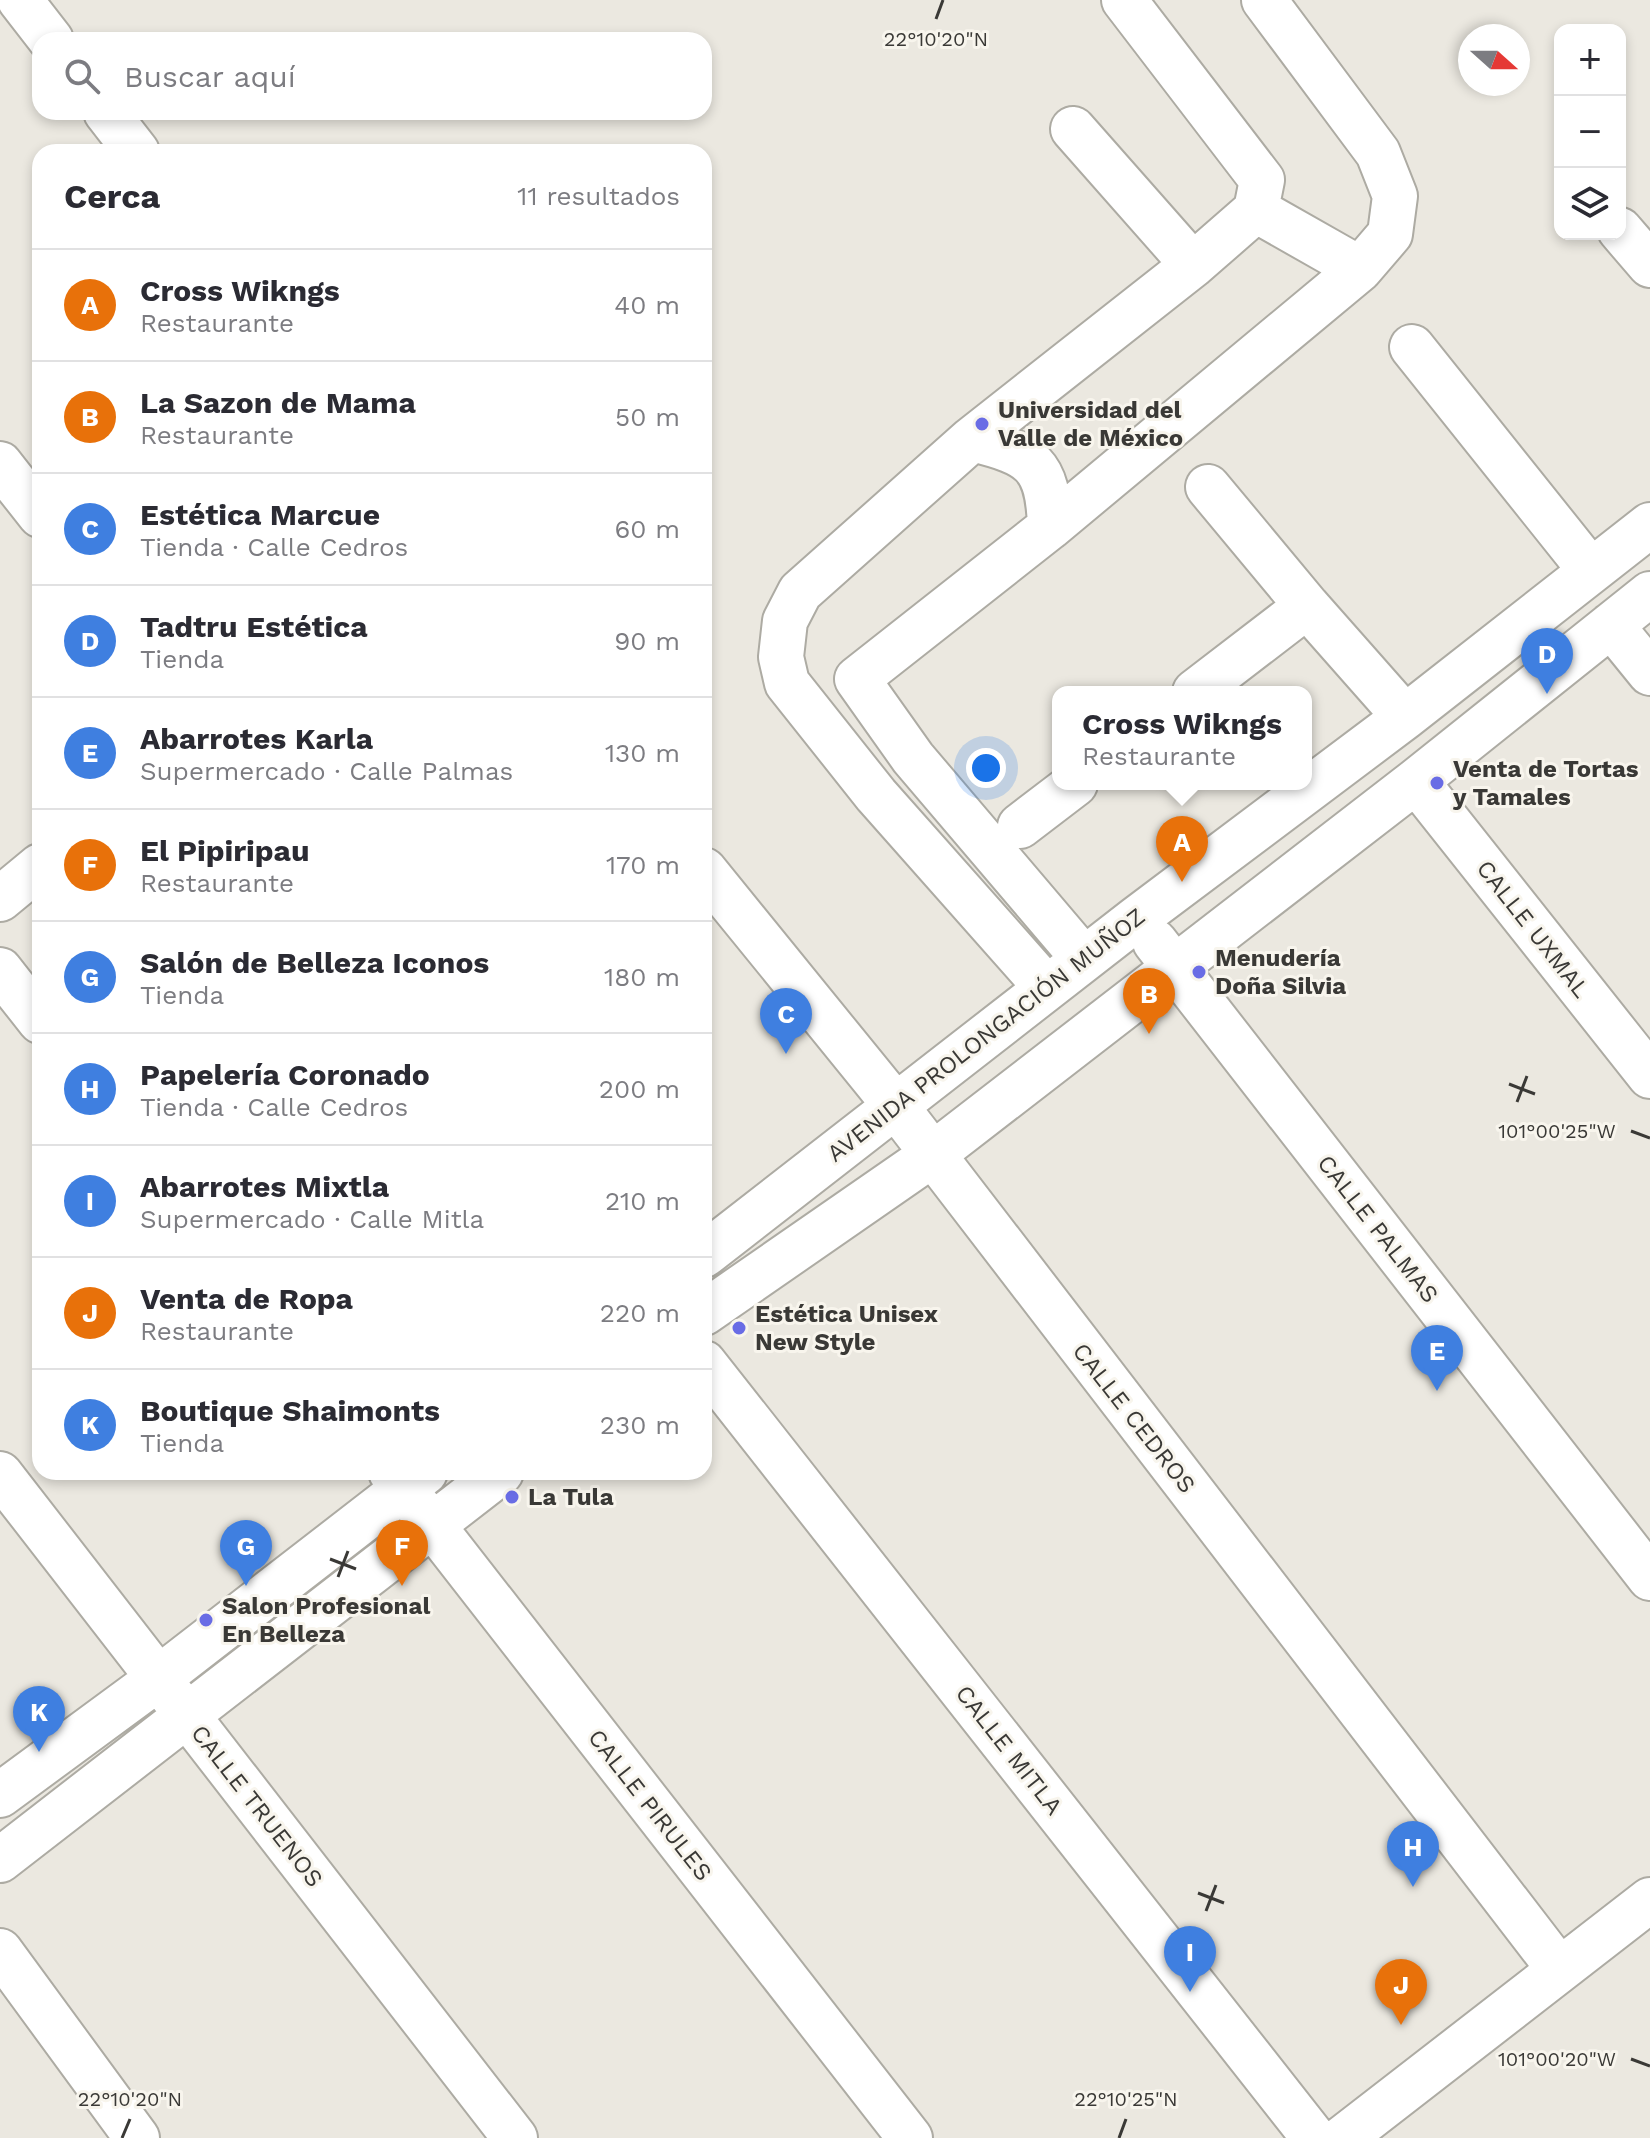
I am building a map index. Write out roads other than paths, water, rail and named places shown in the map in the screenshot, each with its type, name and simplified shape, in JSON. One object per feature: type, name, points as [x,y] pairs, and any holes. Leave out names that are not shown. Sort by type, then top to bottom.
[{"type":"street","points":[[20,0],[45,32]]},
{"type":"street","points":[[1047,988],[876,795],[787,683],[781,657],[785,621],[800,592],[972,439],[1193,265],[1256,210],[1262,180],[1124,0]]},
{"type":"street","points":[[787,683],[857,679],[1050,527],[1360,269],[1390,234],[1395,196],[1378,153],[1264,0]]},
{"type":"street","points":[[112,120],[131,144]]},
{"type":"street","points":[[1073,129],[1193,265]]},
{"type":"street","points":[[1256,210],[1360,269]]},
{"type":"street","points":[[1626,237],[1650,265]]},
{"type":"street","points":[[1412,347],[1591,571]]},
{"type":"street","points":[[972,439],[1011,449],[1033,463],[1049,493],[1050,527]]},
{"type":"street","points":[[0,464],[32,505]]},
{"type":"street","points":[[1208,487],[1405,717]]},
{"type":"street","name":"AVENIDA PROLONGACIÓN MUÑOZ","points":[[1312,787],[1650,525]]},
{"type":"street","points":[[712,1307],[932,1155],[1416,781],[1650,594]]},
{"type":"street","points":[[1203,686],[1307,606]]},
{"type":"street","points":[[1611,625],[1650,673]]},
{"type":"street","points":[[857,679],[913,758],[1084,959]]},
{"type":"street","points":[[876,795],[913,758]]},
{"type":"street","name":"CALLE UXMAL","points":[[1416,781],[1650,1076]]},
{"type":"street","points":[[1020,826],[1067,790]]},
{"type":"street","name":"AVENIDA PROLONGACIÓN MUÑOZ","points":[[712,1249],[1084,959],[1308,790]]},
{"type":"street","points":[[0,899],[32,873]]},
{"type":"street","points":[[977,909],[1014,877]]},
{"type":"street","name":"CALLE CEDROS","points":[[712,880],[895,1105],[1559,1969]]},
{"type":"street","name":"CALLE PALMAS","points":[[1136,919],[1650,1578]]},
{"type":"street","points":[[0,970],[32,1011]]},
{"type":"street","name":"CALLE MITLA","points":[[712,1373],[1314,2138]]},
{"type":"street","name":"CALLE TRUENOS","points":[[0,1474],[515,2138]]},
{"type":"street","points":[[0,1795],[159,1678],[403,1480]]},
{"type":"street","name":"CALLE PIRULES","points":[[408,1480],[432,1527],[910,2138]]},
{"type":"street","points":[[0,1860],[491,1480]]},
{"type":"street","points":[[1343,2138],[1650,1900]]},
{"type":"street","points":[[0,1951],[137,2138]]},
{"type":"place","name":"Universidad del Valle de México","points":[[982,424]]},
{"type":"place","name":"Tadtru Estética","points":[[1547,694]]},
{"type":"place","name":"Venta de Tortas y Tamales","points":[[1437,783]]},
{"type":"place","name":"Cross Wikngs","points":[[1182,882]]},
{"type":"place","name":"Menudería Doña Silvia","points":[[1199,972]]},
{"type":"place","name":"La Sazon de Mama","points":[[1149,1034]]},
{"type":"place","name":"Estética Marcue","points":[[786,1054]]},
{"type":"place","name":"Estética Unisex New Style","points":[[739,1328]]},
{"type":"place","name":"Abarrotes Karla","points":[[1437,1391]]},
{"type":"place","name":"La Tula","points":[[512,1497]]},
{"type":"place","name":"Salón de Belleza Iconos","points":[[246,1586]]},
{"type":"place","name":"El Pipiripau","points":[[402,1586]]},
{"type":"place","name":"Salon Profesional En Belleza","points":[[206,1620]]},
{"type":"place","name":"Boutique Shaimonts","points":[[39,1752]]},
{"type":"place","name":"Papelería Coronado","points":[[1413,1887]]},
{"type":"place","name":"Abarrotes Mixtla","points":[[1190,1992]]},
{"type":"place","name":"Venta de Ropa","points":[[1401,2025]]}]
